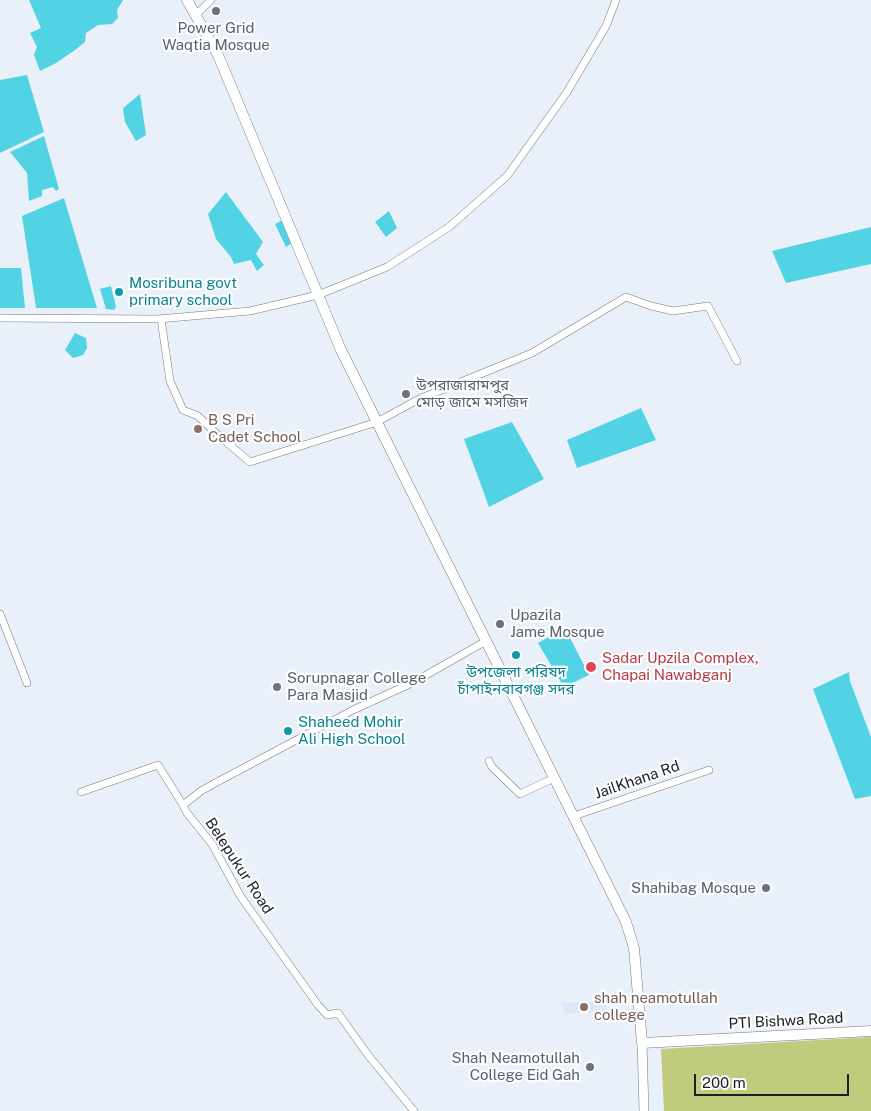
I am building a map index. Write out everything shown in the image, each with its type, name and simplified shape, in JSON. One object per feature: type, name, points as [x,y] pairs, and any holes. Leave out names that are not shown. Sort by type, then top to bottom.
[{"type":"highway","points":[[187,0],[218,55],[341,350],[626,922],[634,948],[642,1043]]},
{"type":"highway","name":"PTI Bishwa Road","points":[[642,1043],[871,1031]]},
{"type":"main road","points":[[642,1043],[644,1111]]},
{"type":"street","points":[[196,15],[211,0]]},
{"type":"street","points":[[0,318],[161,319],[250,311],[318,295],[387,267],[449,226],[507,176],[567,92],[606,26],[616,0]]},
{"type":"street","points":[[161,319],[170,381],[183,410],[198,416],[250,462],[377,422],[419,399],[532,353],[626,297],[651,306],[673,310],[708,306],[737,361]]},
{"type":"street","points":[[0,614],[27,683]]},
{"type":"street","points":[[81,792],[158,765],[183,805],[201,791],[217,782],[353,710],[414,682],[486,641]]},
{"type":"street","points":[[489,760],[492,767],[520,794],[554,778]]},
{"type":"street","name":"JailKhana Rd","points":[[574,816],[709,770]]},
{"type":"street","name":"Belepukur Road","points":[[183,805],[187,813],[212,844],[242,897],[318,1005],[327,1015],[338,1013],[414,1111]]},
{"type":"shaded area","name":"shah neamotullah college","points":[[605,1002],[606,1011],[565,1013],[562,1003]]},
{"type":"green space","points":[[871,1037],[871,1111],[664,1111],[661,1049]]},
{"type":"water","points":[[29,0],[123,0],[117,10],[118,18],[112,24],[98,25],[86,33],[85,42],[75,50],[40,71],[34,55],[37,47],[30,33],[41,28]]},
{"type":"water","points":[[27,75],[44,132],[0,153],[0,80]]},
{"type":"water","points":[[140,94],[146,135],[136,141],[125,122],[123,108]]},
{"type":"water","points":[[44,136],[59,189],[56,191],[53,187],[42,190],[42,196],[29,201],[27,173],[10,152]]},
{"type":"water","points":[[226,192],[263,242],[256,254],[264,265],[257,271],[251,260],[234,264],[231,257],[216,239],[208,214]]},
{"type":"water","points":[[64,198],[97,308],[36,308],[22,216]]},
{"type":"water","points":[[389,211],[397,228],[386,237],[375,222]]},
{"type":"water","points":[[283,220],[294,242],[286,247],[275,224]]},
{"type":"water","points":[[871,227],[871,264],[786,283],[772,251]]},
{"type":"water","points":[[0,268],[21,268],[25,308],[0,308]]},
{"type":"water","points":[[111,286],[116,307],[114,310],[106,309],[100,289]]},
{"type":"water","points":[[75,333],[86,338],[87,348],[83,355],[73,358],[65,350]]},
{"type":"water","points":[[641,408],[656,440],[577,468],[567,440]]},
{"type":"water","points":[[512,422],[544,479],[489,507],[464,439]]},
{"type":"water","points":[[565,628],[589,675],[564,687],[538,643]]},
{"type":"water","points":[[849,672],[850,681],[871,737],[871,796],[855,799],[813,689]]},
{"type":"place","name":"Power Grid Waqtia Mosque","points":[[216,11]]},
{"type":"place","name":"Mosribuna govt primary school","points":[[119,292]]},
{"type":"place","name":"উপরাজারামপুর মোড় জামে মসজিদ","points":[[406,394]]},
{"type":"place","name":"B S Pri Cadet School","points":[[198,429]]},
{"type":"place","name":"Upazila Jame Mosque","points":[[500,624]]},
{"type":"place","name":"উপজেলা পরিষদ চাঁপাইনবাবগঞ্জ সদর","points":[[516,655]]},
{"type":"place","name":"Sadar Upzila Complex, Chapai Nawabganj","points":[[591,667]]},
{"type":"place","name":"Sorupnagar College Para Masjid","points":[[277,687]]},
{"type":"place","name":"Shaheed Mohir Ali High School","points":[[288,731]]},
{"type":"place","name":"Shahibag Mosque","points":[[766,888]]},
{"type":"place","name":"shah neamotullah college","points":[[584,1007]]},
{"type":"place","name":"Shah Neamotullah College Eid Gah","points":[[590,1067]]}]
